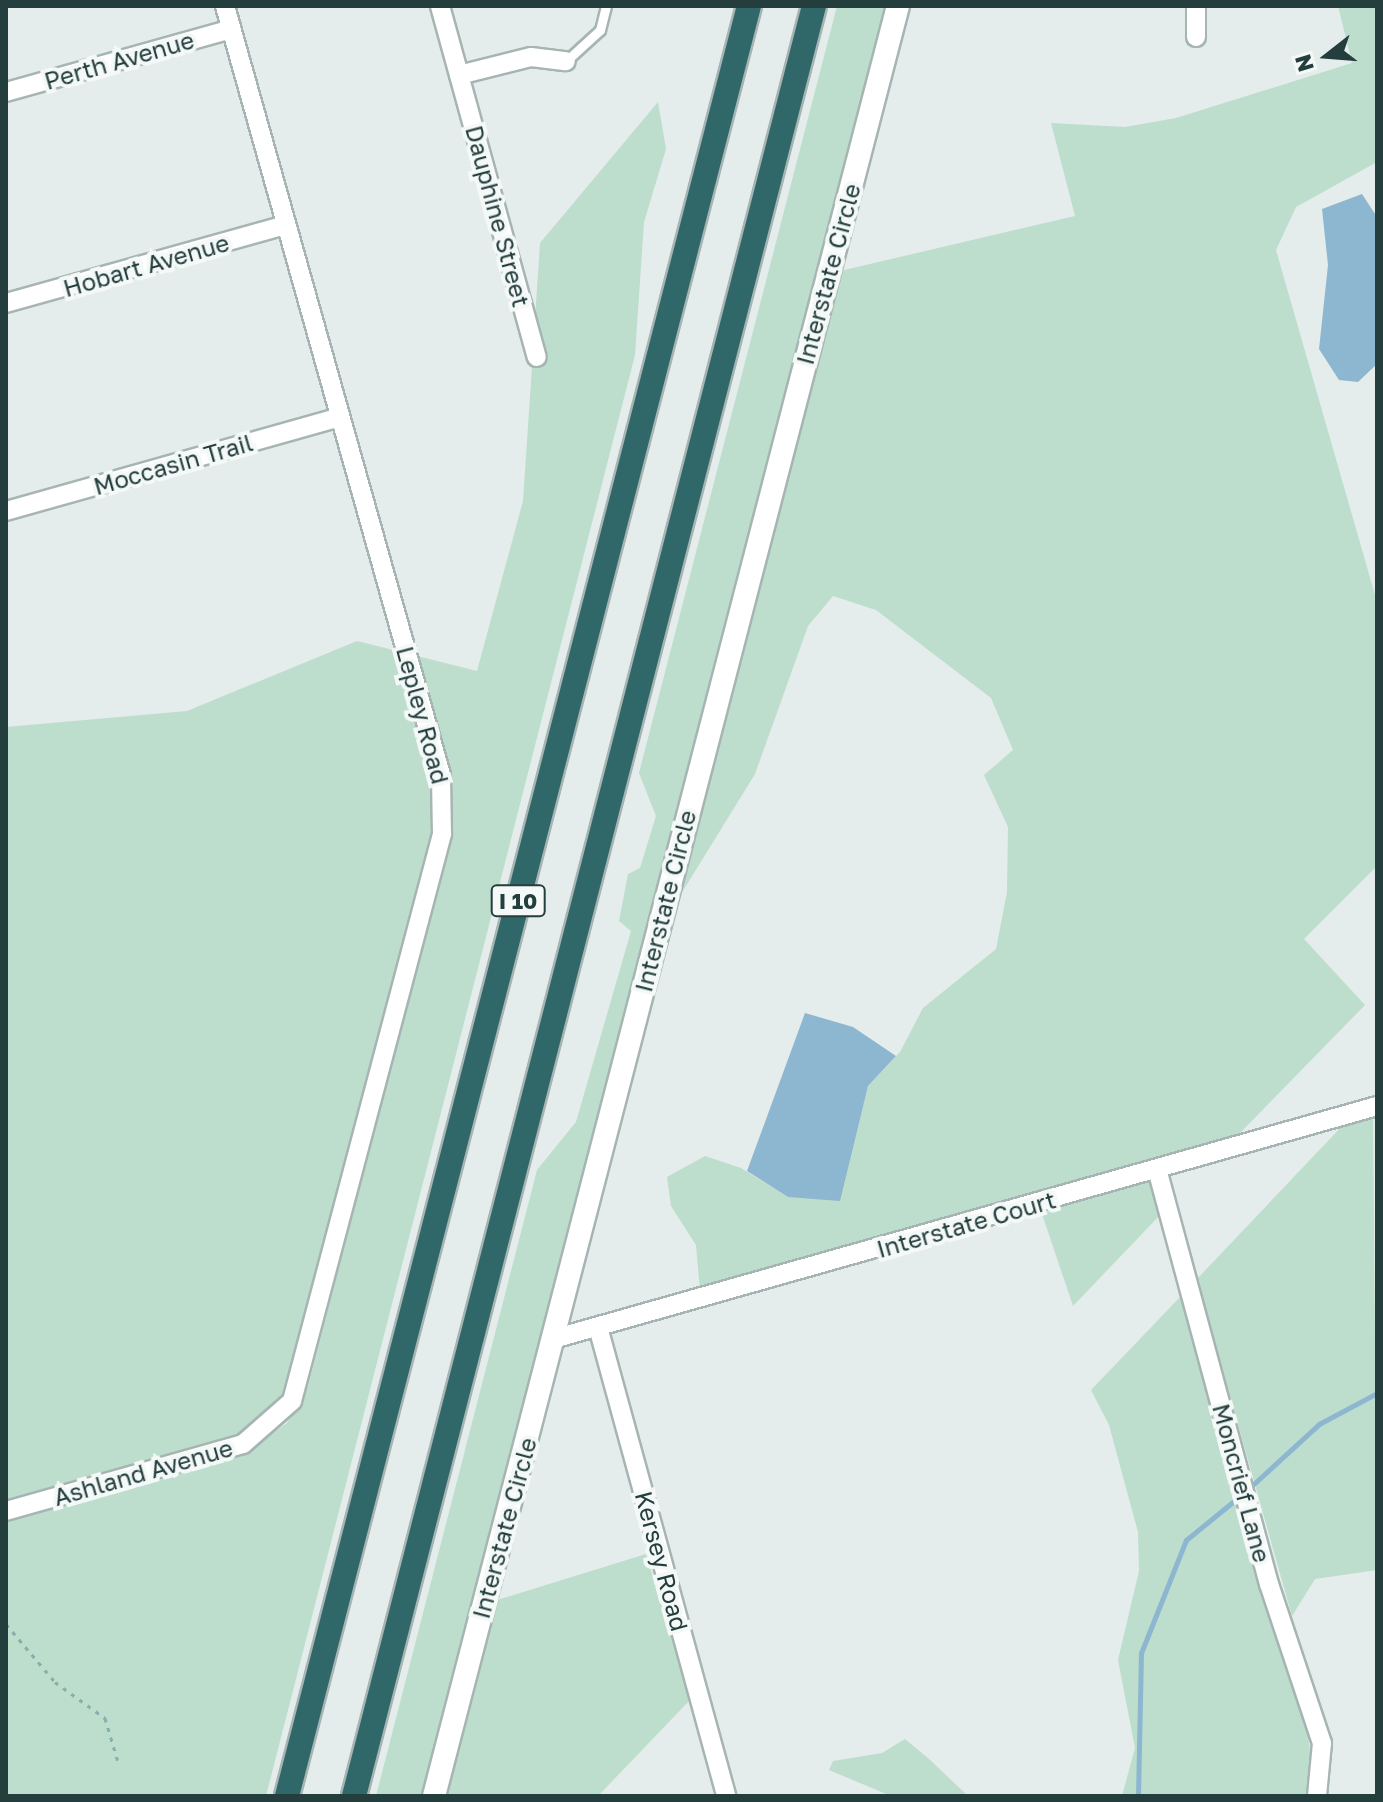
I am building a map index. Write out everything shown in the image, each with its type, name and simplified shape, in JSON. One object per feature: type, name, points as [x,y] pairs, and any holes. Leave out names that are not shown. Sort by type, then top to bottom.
[{"type":"highway","name":"I 10","points":[[287,1796],[749,6]]},
{"type":"highway","name":"I 10","points":[[354,1796],[814,6]]},
{"type":"street","name":"Lepley Road","points":[[225,6],[441,775],[444,819],[304,1370],[275,1422]]},
{"type":"street","name":"Dauphine Street","points":[[440,6],[537,357]]},
{"type":"street","name":"Interstate Circle","points":[[434,1796],[898,6]]},
{"type":"street","points":[[1196,6],[1196,37]]},
{"type":"street","name":"Perth Avenue","points":[[6,92],[231,29]]},
{"type":"street","points":[[459,75],[531,57],[566,61]]},
{"type":"street","name":"Hobart Avenue","points":[[6,303],[286,225]]},
{"type":"street","name":"Moccasin Trail","points":[[6,511],[340,417]]},
{"type":"street","name":"Interstate Court","points":[[553,1339],[1377,1106]]},
{"type":"street","name":"Moncrief Lane","points":[[1157,1169],[1269,1584],[1322,1743],[1317,1796]]},
{"type":"street","name":"Kersey Road","points":[[598,1327],[726,1796]]},
{"type":"street","name":"Ashland Avenue","points":[[6,1511],[243,1444],[275,1422]]},
{"type":"lane","points":[[566,61],[600,30],[606,6]]},
{"type":"path","points":[[6,1624],[55,1682],[105,1718],[118,1762]]},
{"type":"green space","points":[[837,6],[889,6],[425,1796],[376,1796],[537,1170],[576,1122],[631,931],[619,921],[628,874],[640,868],[656,816],[639,773]]},
{"type":"green space","points":[[1338,6],[1377,6],[1377,162],[1296,207],[1276,250],[1377,602],[1377,866],[1304,939],[1365,1005],[1235,1138],[700,1290],[696,1245],[671,1206],[667,1177],[705,1156],[741,1168],[788,1197],[854,1139],[868,1086],[900,1052],[923,1008],[996,949],[1007,892],[1008,827],[984,775],[1013,750],[991,698],[876,610],[833,596],[808,626],[755,774],[673,907],[840,271],[1075,216],[1051,123],[1125,127],[1176,118],[1352,63]]},
{"type":"green space","points":[[658,102],[666,149],[644,222],[635,355],[266,1796],[6,1796],[6,1519],[245,1452],[287,1423],[308,1386],[451,834],[450,773],[417,656],[477,671],[523,501],[532,367],[547,362],[535,319],[540,243]]},
{"type":"green space","points":[[357,641],[397,651],[433,777],[435,819],[284,1398],[240,1437],[6,1502],[6,727],[187,711]]},
{"type":"green space","points":[[1373,1115],[1377,1570],[1315,1579],[1292,1616],[1197,1279],[1345,1123]]},
{"type":"green space","points":[[1151,1179],[1162,1213],[1073,1306],[1041,1211]]},
{"type":"green space","points":[[1182,1295],[1304,1709],[1313,1770],[1308,1796],[1122,1796],[1135,1748],[1118,1660],[1139,1571],[1138,1532],[1109,1425],[1091,1390]]},
{"type":"green space","points":[[646,1554],[690,1700],[598,1796],[443,1796],[494,1601]]},
{"type":"green space","points":[[905,1739],[968,1796],[891,1796],[829,1770],[833,1761],[882,1753]]},
{"type":"water","points":[[1362,194],[1377,217],[1377,364],[1358,382],[1339,380],[1319,349],[1328,265],[1322,209]]},
{"type":"water","points":[[805,1013],[853,1027],[896,1056],[868,1086],[840,1201],[788,1197],[747,1171]]},
{"type":"waterway","points":[[1247,1490],[1319,1424],[1377,1393]]},
{"type":"waterway","points":[[1138,1796],[1141,1653],[1186,1540],[1240,1496]]}]
